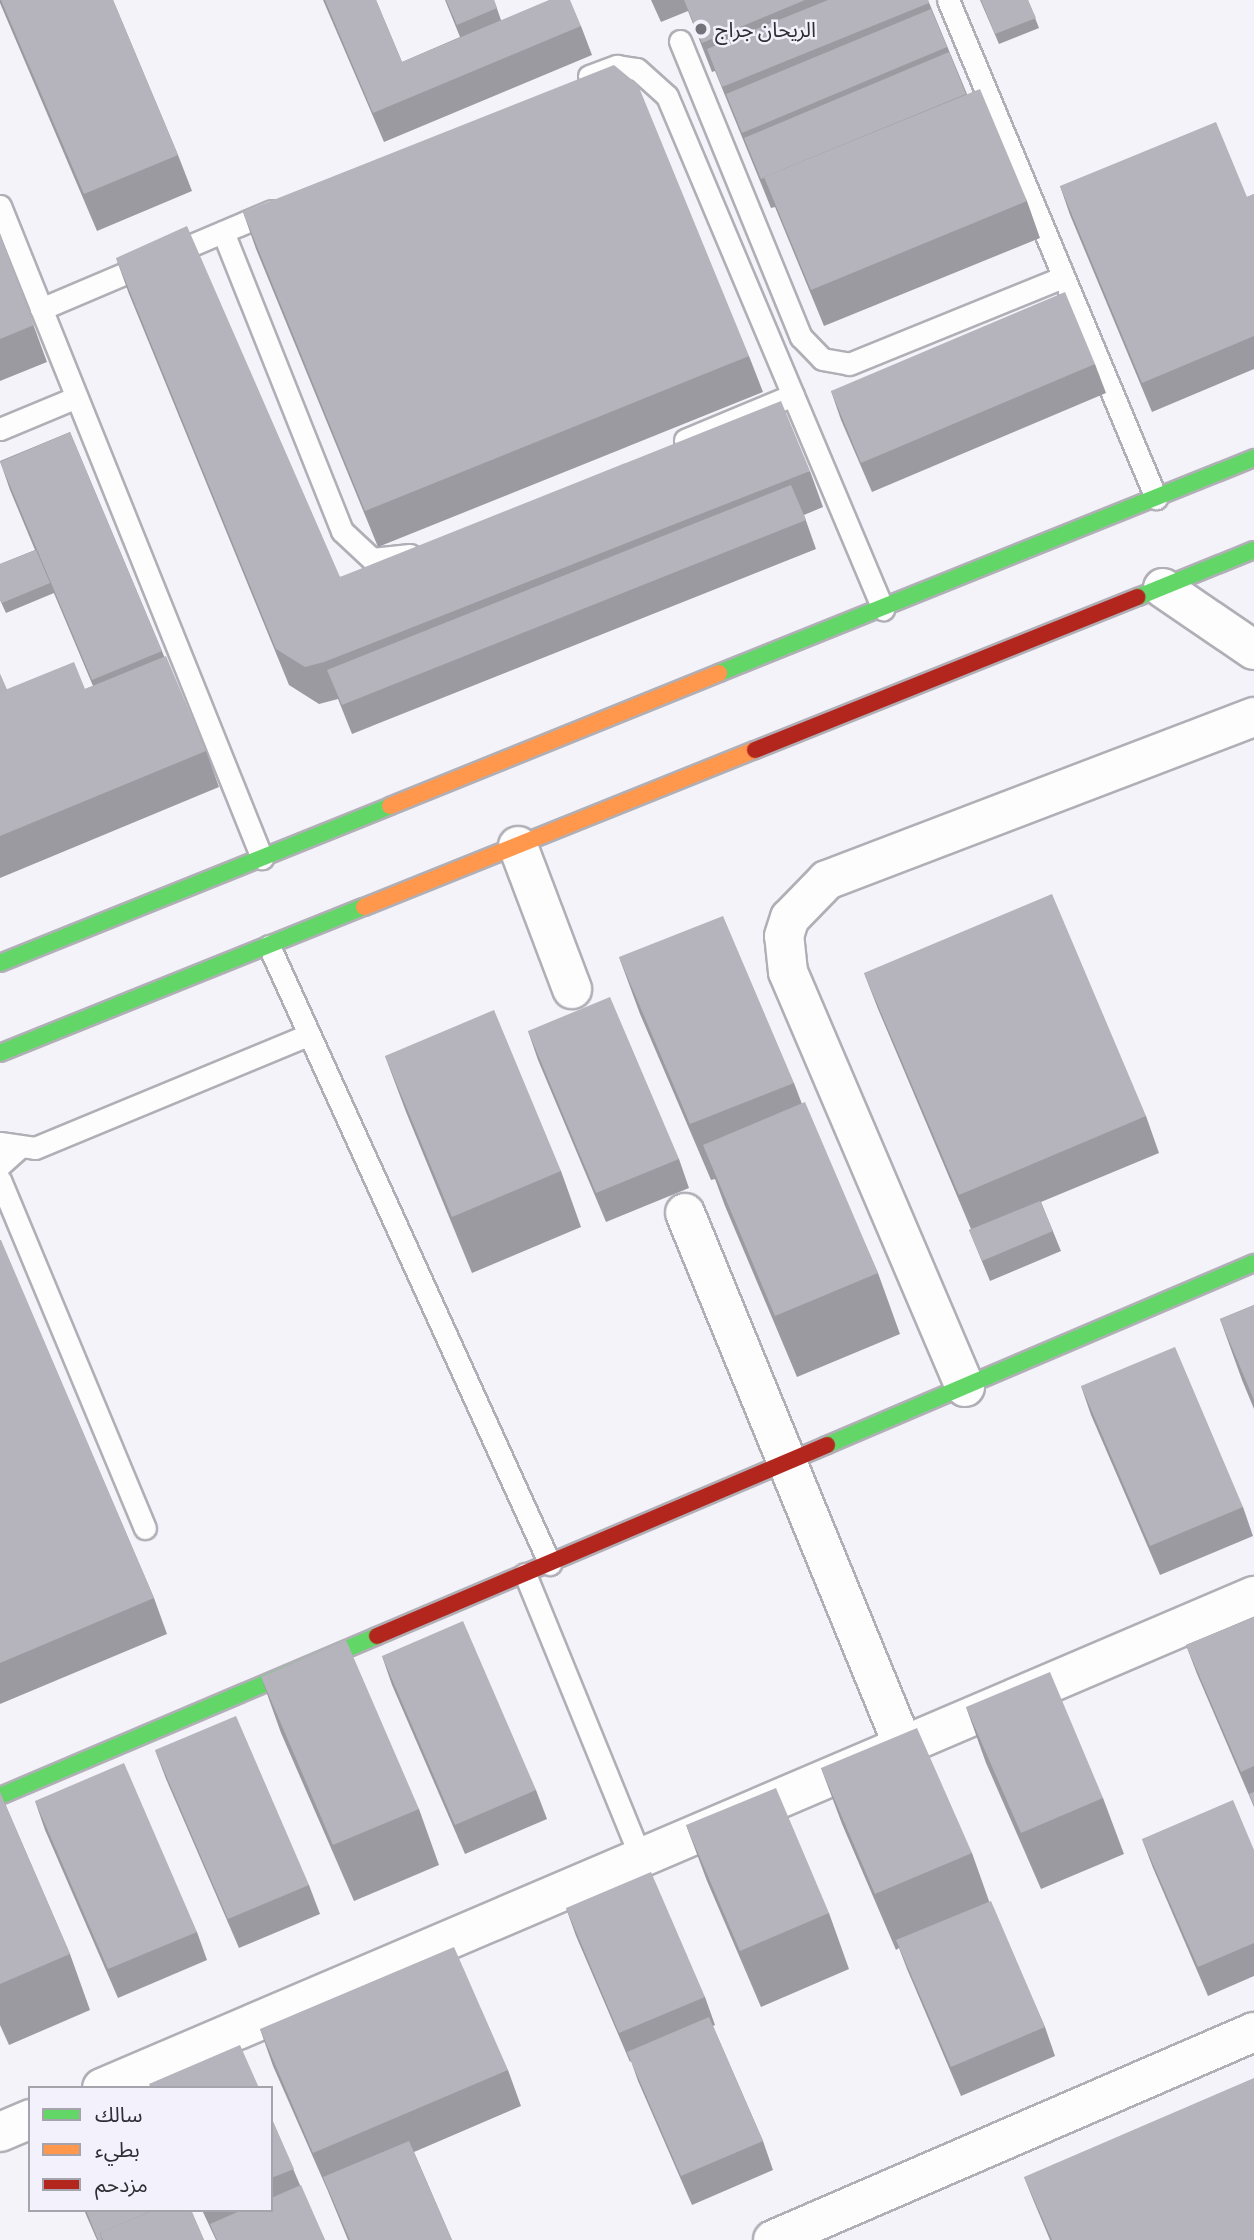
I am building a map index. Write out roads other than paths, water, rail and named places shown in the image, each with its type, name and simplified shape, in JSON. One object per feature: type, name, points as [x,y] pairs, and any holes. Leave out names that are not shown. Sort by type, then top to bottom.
[{"type":"main road","points":[[0,963],[1254,458]]},
{"type":"main road","points":[[0,1053],[1254,550]]},
{"type":"main road","points":[[0,1796],[788,1464],[1254,1263]]},
{"type":"street","points":[[1163,588],[1254,650]]},
{"type":"street","points":[[965,1387],[788,972],[790,918],[827,880],[1254,717]]},
{"type":"street","points":[[518,846],[572,989]]},
{"type":"street","points":[[685,1213],[902,1744]]},
{"type":"street","points":[[107,2086],[1254,1595]]},
{"type":"street","points":[[773,2240],[1254,2032]]},
{"type":"street","points":[[0,2132],[28,2120]]},
{"type":"lane","points":[[948,0],[1156,498]]},
{"type":"lane","points":[[680,41],[801,337],[822,359],[849,364],[1063,277]]},
{"type":"lane","points":[[572,83],[617,66],[655,79],[667,96],[883,609]]},
{"type":"lane","points":[[41,309],[298,200]]},
{"type":"lane","points":[[0,206],[262,858]]},
{"type":"lane","points":[[223,232],[342,531],[372,559],[393,561],[426,548]]},
{"type":"lane","points":[[666,448],[793,395]]},
{"type":"lane","points":[[0,429],[77,397]]},
{"type":"lane","points":[[269,946],[550,1564]]},
{"type":"lane","points":[[0,1165],[9,1146],[35,1148],[308,1035]]},
{"type":"lane","points":[[0,1181],[145,1528]]},
{"type":"lane","points":[[526,1574],[640,1856]]},
{"type":"place","name":"الريحان جراج","points":[[701,29]]}]
